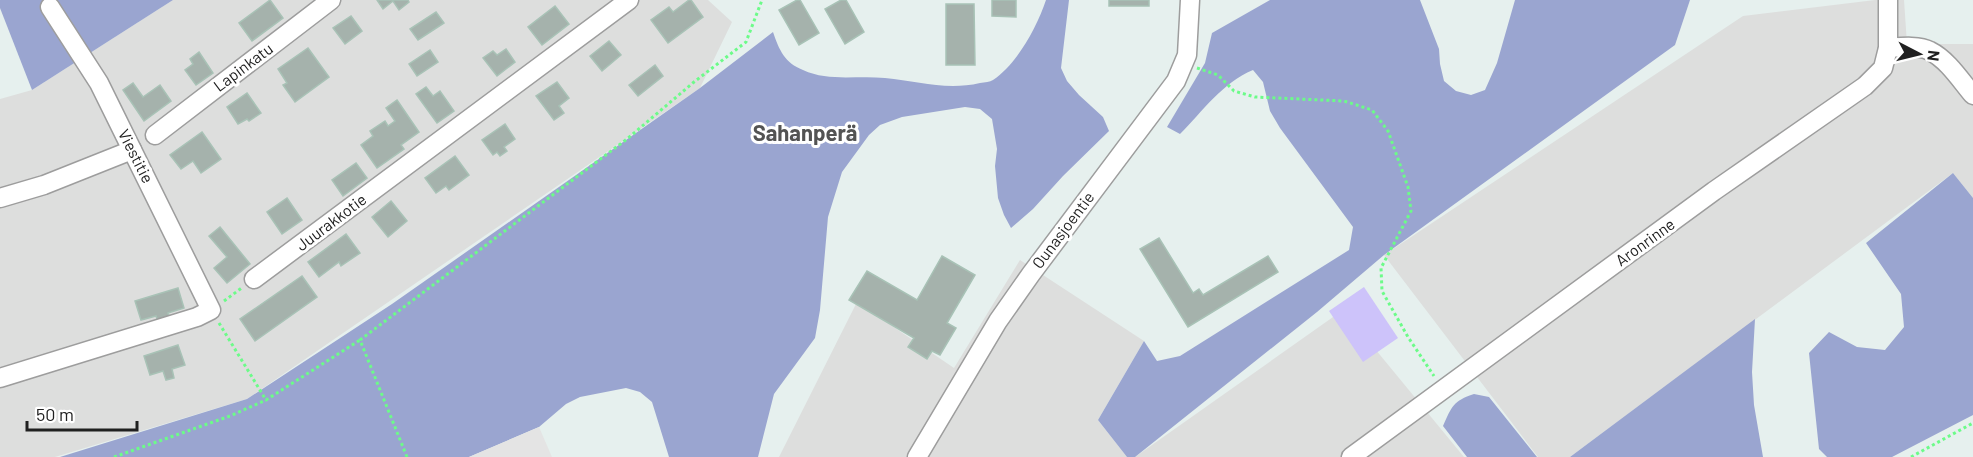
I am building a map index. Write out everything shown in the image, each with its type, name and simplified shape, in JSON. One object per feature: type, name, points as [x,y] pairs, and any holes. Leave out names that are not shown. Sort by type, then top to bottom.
[{"type":"street","name":"Lapinkatu","points":[[155,135],[331,0]]},
{"type":"street","name":"Juurakkotie","points":[[254,279],[629,0]]},
{"type":"street","name":"Ounasjoentie","points":[[916,457],[998,321],[1031,273],[1176,81],[1187,55],[1190,0]]},
{"type":"street","name":"Aronrinne","points":[[1351,457],[1714,191],[1865,86],[1883,68],[1888,48],[1888,0]]},
{"type":"street","name":"Viestitie","points":[[50,7],[99,83],[212,310]]},
{"type":"street","points":[[1888,48],[1908,47],[1930,51],[1948,66],[1973,95]]},
{"type":"street","points":[[0,198],[44,185],[132,150]]},
{"type":"street","points":[[0,378],[197,317],[212,310]]},
{"type":"path","points":[[114,457],[230,416],[266,400],[360,340],[627,139],[694,82],[746,42],[762,0]]},
{"type":"path","points":[[1195,68],[1218,75],[1234,91],[1255,97],[1344,101],[1372,110],[1388,130],[1408,187],[1411,211],[1381,268],[1382,291],[1408,337],[1443,389]]},
{"type":"path","points":[[254,279],[212,310],[266,400]]},
{"type":"path","points":[[360,340],[407,457]]},
{"type":"path","points":[[1911,457],[1973,423]]},
{"type":"shaded area","points":[[0,0],[173,0],[32,90],[0,8]]},
{"type":"shaded area","points":[[173,0],[708,0],[732,22],[700,88],[247,399],[55,457],[0,457],[0,99],[32,90]]},
{"type":"shaded area","points":[[1046,0],[1069,0],[1061,68],[1067,81],[1079,95],[1103,117],[1109,131],[1033,209],[1011,228],[998,198],[995,166],[997,149],[992,119],[980,109],[965,107],[902,117],[880,125],[869,135],[842,172],[828,217],[820,310],[815,338],[774,394],[758,457],[669,457],[652,402],[640,392],[626,388],[580,397],[566,404],[539,427],[469,457],[60,457],[247,399],[392,304],[700,88],[773,32],[787,60],[813,74],[833,77],[875,77],[944,86],[968,85],[992,81],[1010,65],[1032,33]]},
{"type":"shaded area","points":[[1270,0],[1420,0],[1439,49],[1444,81],[1456,91],[1471,95],[1485,90],[1497,63],[1515,0],[1690,0],[1675,45],[1384,255],[1317,312],[1135,457],[1127,457],[1098,420],[1144,341],[1157,361],[1180,356],[1349,250],[1353,227],[1280,128],[1270,111],[1263,82],[1253,70],[1222,90],[1180,134],[1167,127],[1205,63],[1212,33]]},
{"type":"shaded area","points":[[1875,0],[1904,0],[1907,44],[1973,44],[1973,198],[1953,173],[1570,457],[1538,457],[1384,255],[1743,16]]},
{"type":"shaded area","points":[[1953,173],[1973,198],[1973,415],[1892,457],[1827,457],[1819,449],[1809,353],[1829,332],[1857,347],[1885,350],[1904,327],[1901,294],[1866,243]]},
{"type":"shaded area","points":[[1020,260],[1144,341],[1098,420],[1127,457],[779,457],[857,302],[954,368]]},
{"type":"shaded area","points":[[1364,287],[1398,338],[1363,362],[1329,311]]},
{"type":"shaded area","points":[[1343,310],[1464,457],[1135,457]]},
{"type":"shaded area","points":[[1755,319],[1752,372],[1754,405],[1763,457],[1570,457]]},
{"type":"shaded area","points":[[1474,394],[1489,397],[1537,457],[1467,457],[1443,426],[1454,405]]},
{"type":"shaded area","points":[[539,427],[552,457],[469,457]]},
{"type":"building","points":[[270,0],[283,18],[252,41],[239,23]]},
{"type":"building","points":[[377,0],[408,0],[409,2],[399,10],[393,1],[383,9]]},
{"type":"building","points":[[689,0],[703,17],[668,43],[651,20],[669,7],[673,12]]},
{"type":"building","points":[[800,0],[819,33],[799,45],[779,10]]},
{"type":"building","points":[[841,0],[846,0],[864,32],[845,44],[825,9]]},
{"type":"building","points":[[992,0],[1016,0],[1016,17],[992,16]]},
{"type":"building","points":[[1109,0],[1149,0],[1149,6],[1109,6]]},
{"type":"building","points":[[946,4],[974,4],[975,65],[946,65]]},
{"type":"building","points":[[555,6],[569,24],[542,45],[528,27]]},
{"type":"building","points":[[436,12],[444,23],[418,40],[410,29]]},
{"type":"building","points":[[351,16],[362,31],[345,44],[333,28]]},
{"type":"building","points":[[609,41],[621,55],[602,71],[590,56]]},
{"type":"building","points":[[308,48],[329,77],[295,102],[283,85],[287,83],[278,69]]},
{"type":"building","points":[[506,49],[515,62],[497,76],[483,58],[493,51],[497,55]]},
{"type":"building","points":[[430,50],[438,62],[417,76],[409,64]]},
{"type":"building","points":[[199,52],[213,73],[196,85],[185,70],[193,64],[190,59]]},
{"type":"building","points":[[655,65],[663,76],[638,96],[629,85]]},
{"type":"building","points":[[557,82],[569,98],[559,106],[564,113],[554,120],[536,96]]},
{"type":"building","points":[[133,83],[143,97],[160,85],[171,101],[144,121],[123,90]]},
{"type":"building","points":[[426,87],[433,96],[440,91],[454,111],[437,123],[416,94]]},
{"type":"building","points":[[247,93],[261,113],[249,121],[247,119],[238,124],[227,107]]},
{"type":"building","points":[[397,100],[419,132],[401,145],[404,149],[377,168],[361,145],[373,136],[370,131],[385,121],[388,126],[395,121],[386,108]]},
{"type":"building","points":[[505,124],[515,139],[504,147],[507,151],[500,156],[497,152],[493,155],[482,140]]},
{"type":"building","points":[[202,132],[221,159],[201,173],[193,161],[181,169],[170,155]]},
{"type":"building","points":[[455,156],[469,175],[449,190],[446,186],[436,193],[425,178]]},
{"type":"building","points":[[356,163],[367,178],[343,196],[332,180]]},
{"type":"building","points":[[287,198],[302,220],[282,234],[267,212]]},
{"type":"building","points":[[391,201],[407,221],[388,237],[372,217]]},
{"type":"building","points":[[220,227],[250,264],[227,283],[214,268],[227,257],[209,236]]},
{"type":"building","points":[[346,234],[360,253],[341,266],[339,262],[319,277],[308,262]]},
{"type":"building","points":[[1159,238],[1193,293],[1199,289],[1203,295],[1268,256],[1278,272],[1188,327],[1140,249]]},
{"type":"building","points":[[942,256],[975,275],[947,323],[956,328],[940,355],[932,351],[927,359],[908,347],[914,338],[849,300],[867,271],[917,300]]},
{"type":"building","points":[[302,276],[317,297],[255,341],[240,319]]},
{"type":"building","points":[[178,288],[184,308],[168,313],[170,319],[158,322],[156,316],[141,320],[135,301]]},
{"type":"building","points":[[178,345],[185,365],[172,369],[174,378],[166,380],[163,371],[150,375],[144,356]]},
{"type":"district","name":"Sahanperä","points":[[805,133]]}]
